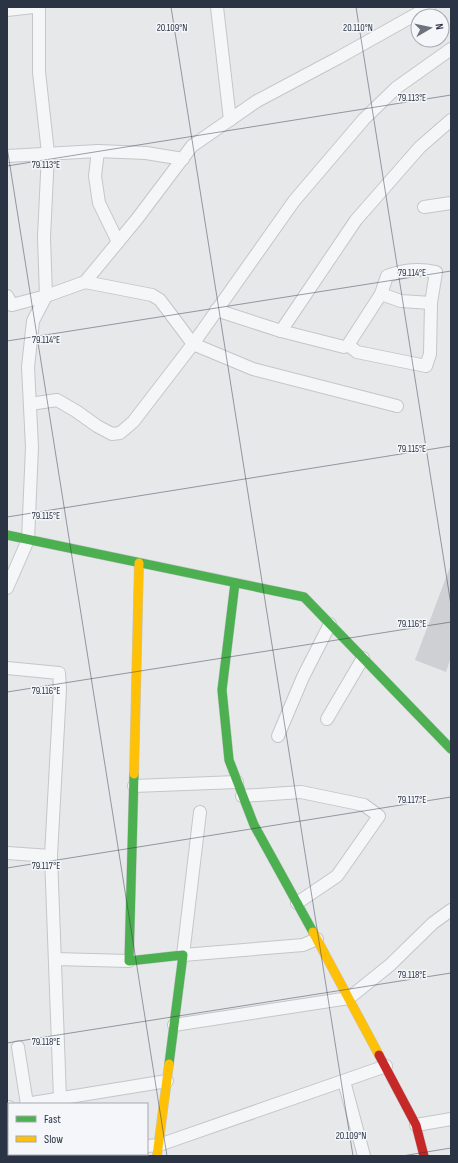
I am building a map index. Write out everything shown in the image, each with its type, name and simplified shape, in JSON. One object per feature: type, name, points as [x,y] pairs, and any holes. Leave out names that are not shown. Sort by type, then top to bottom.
[{"type":"street","points":[[7,10],[33,7]]},
{"type":"street","points":[[7,588],[28,540],[32,447],[28,367],[33,321],[46,296],[44,238],[48,154],[39,72],[39,7]]},
{"type":"street","points":[[217,7],[230,120]]},
{"type":"street","points":[[85,282],[118,242],[192,146],[257,101],[410,18]]},
{"type":"street","points":[[30,404],[57,400],[112,434],[120,433],[133,422],[193,344],[294,201],[364,119],[396,88],[451,48]]},
{"type":"street","points":[[281,331],[356,220],[420,147],[451,120]]},
{"type":"street","points":[[98,151],[95,176],[99,203],[118,242]]},
{"type":"street","points":[[7,156],[98,151],[146,153],[183,159]]},
{"type":"street","points":[[424,207],[451,203]]},
{"type":"street","points":[[216,310],[281,331],[344,347],[348,345],[381,294],[387,276],[400,271],[423,269],[436,272],[431,303],[430,354],[426,366],[357,352],[348,345]]},
{"type":"street","points":[[9,303],[46,296],[85,282],[152,295],[160,300],[193,344],[253,369],[397,406]]},
{"type":"street","points":[[381,294],[401,301],[431,303]]},
{"type":"street","points":[[7,535],[304,597],[451,750]]},
{"type":"street","points":[[129,961],[139,563]]},
{"type":"street","points":[[235,583],[222,690],[229,760],[254,825],[386,1066],[416,1124],[424,1156]]},
{"type":"street","points":[[278,736],[302,677],[330,624]]},
{"type":"street","points":[[327,719],[363,658]]},
{"type":"street","points":[[7,668],[59,673],[60,689],[51,856],[60,1098]]},
{"type":"street","points":[[134,786],[237,782]]},
{"type":"street","points":[[242,796],[301,792],[364,805],[379,816],[337,876],[296,903]]},
{"type":"street","points":[[154,1149],[167,1081],[200,812]]},
{"type":"street","points":[[7,853],[51,856]]},
{"type":"street","points":[[174,1025],[349,998],[390,965],[433,923],[451,910]]},
{"type":"street","points":[[55,959],[129,961],[303,945],[317,939]]},
{"type":"street","points":[[18,1047],[27,1103]]},
{"type":"street","points":[[154,1149],[386,1066]]},
{"type":"street","points":[[32,1103],[167,1081]]},
{"type":"street","points":[[344,1081],[364,1156]]},
{"type":"street","points":[[416,1124],[451,1119]]},
{"type":"street","points":[[47,1156],[57,1155]]},
{"type":"building","points":[[450,567],[451,657],[446,672],[415,660]]},
{"type":"traffic: fast","points":[[7,535],[304,597],[451,749]]},
{"type":"traffic: fast","points":[[235,583],[222,690],[229,760],[254,825],[313,932]]},
{"type":"traffic: fast","points":[[134,774],[129,961],[183,955],[169,1064]]},
{"type":"traffic: slow","points":[[134,774],[139,563]]},
{"type":"traffic: slow","points":[[313,932],[379,1055]]},
{"type":"traffic: slow","points":[[157,1156],[169,1064]]},
{"type":"traffic: jam","points":[[379,1055],[416,1125],[424,1156]]}]
